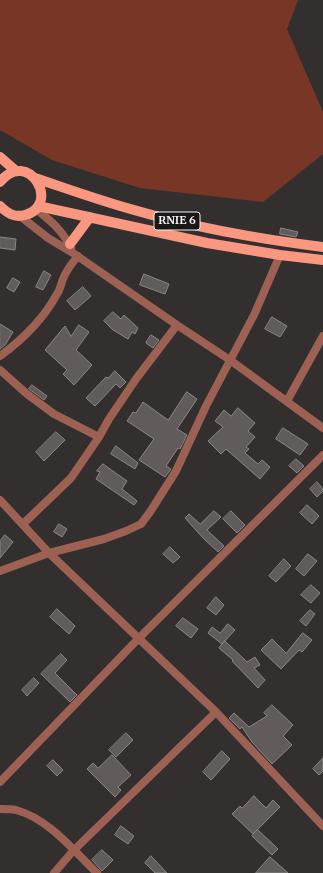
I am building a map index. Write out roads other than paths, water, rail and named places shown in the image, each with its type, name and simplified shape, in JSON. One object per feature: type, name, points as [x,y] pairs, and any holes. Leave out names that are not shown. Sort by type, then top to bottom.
[{"type":"main road","name":"RNIE 6","points":[[0,157],[16,171],[26,172],[35,178],[134,210],[237,235],[323,248]]},
{"type":"main road","points":[[0,182],[5,175],[16,171]]},
{"type":"main road","points":[[0,206],[4,211],[12,215],[20,216],[29,214],[37,207],[41,196],[40,186],[35,178]]},
{"type":"main road","name":"RNIE 6","points":[[37,207],[207,243],[280,255],[323,260]]},
{"type":"main road","points":[[74,251],[90,217]]},
{"type":"street","points":[[37,207],[57,226],[74,251]]},
{"type":"street","points":[[20,216],[48,238],[74,251],[177,325],[230,360],[323,428]]},
{"type":"street","points":[[0,356],[9,350],[36,323],[51,304],[59,292],[74,251]]},
{"type":"street","points":[[0,570],[49,553],[104,539],[141,524],[176,471],[206,406],[254,315],[280,255]]},
{"type":"street","points":[[23,524],[71,478],[136,379],[177,325]]},
{"type":"street","points":[[287,401],[323,336]]},
{"type":"street","points":[[0,370],[27,394],[54,414],[99,437]]},
{"type":"street","points":[[0,782],[139,638],[323,455]]},
{"type":"street","points":[[0,500],[49,553],[216,712],[323,826]]},
{"type":"street","points":[[54,873],[74,851],[216,712]]},
{"type":"street","points":[[0,809],[15,810],[35,818],[57,833],[97,873]]}]
